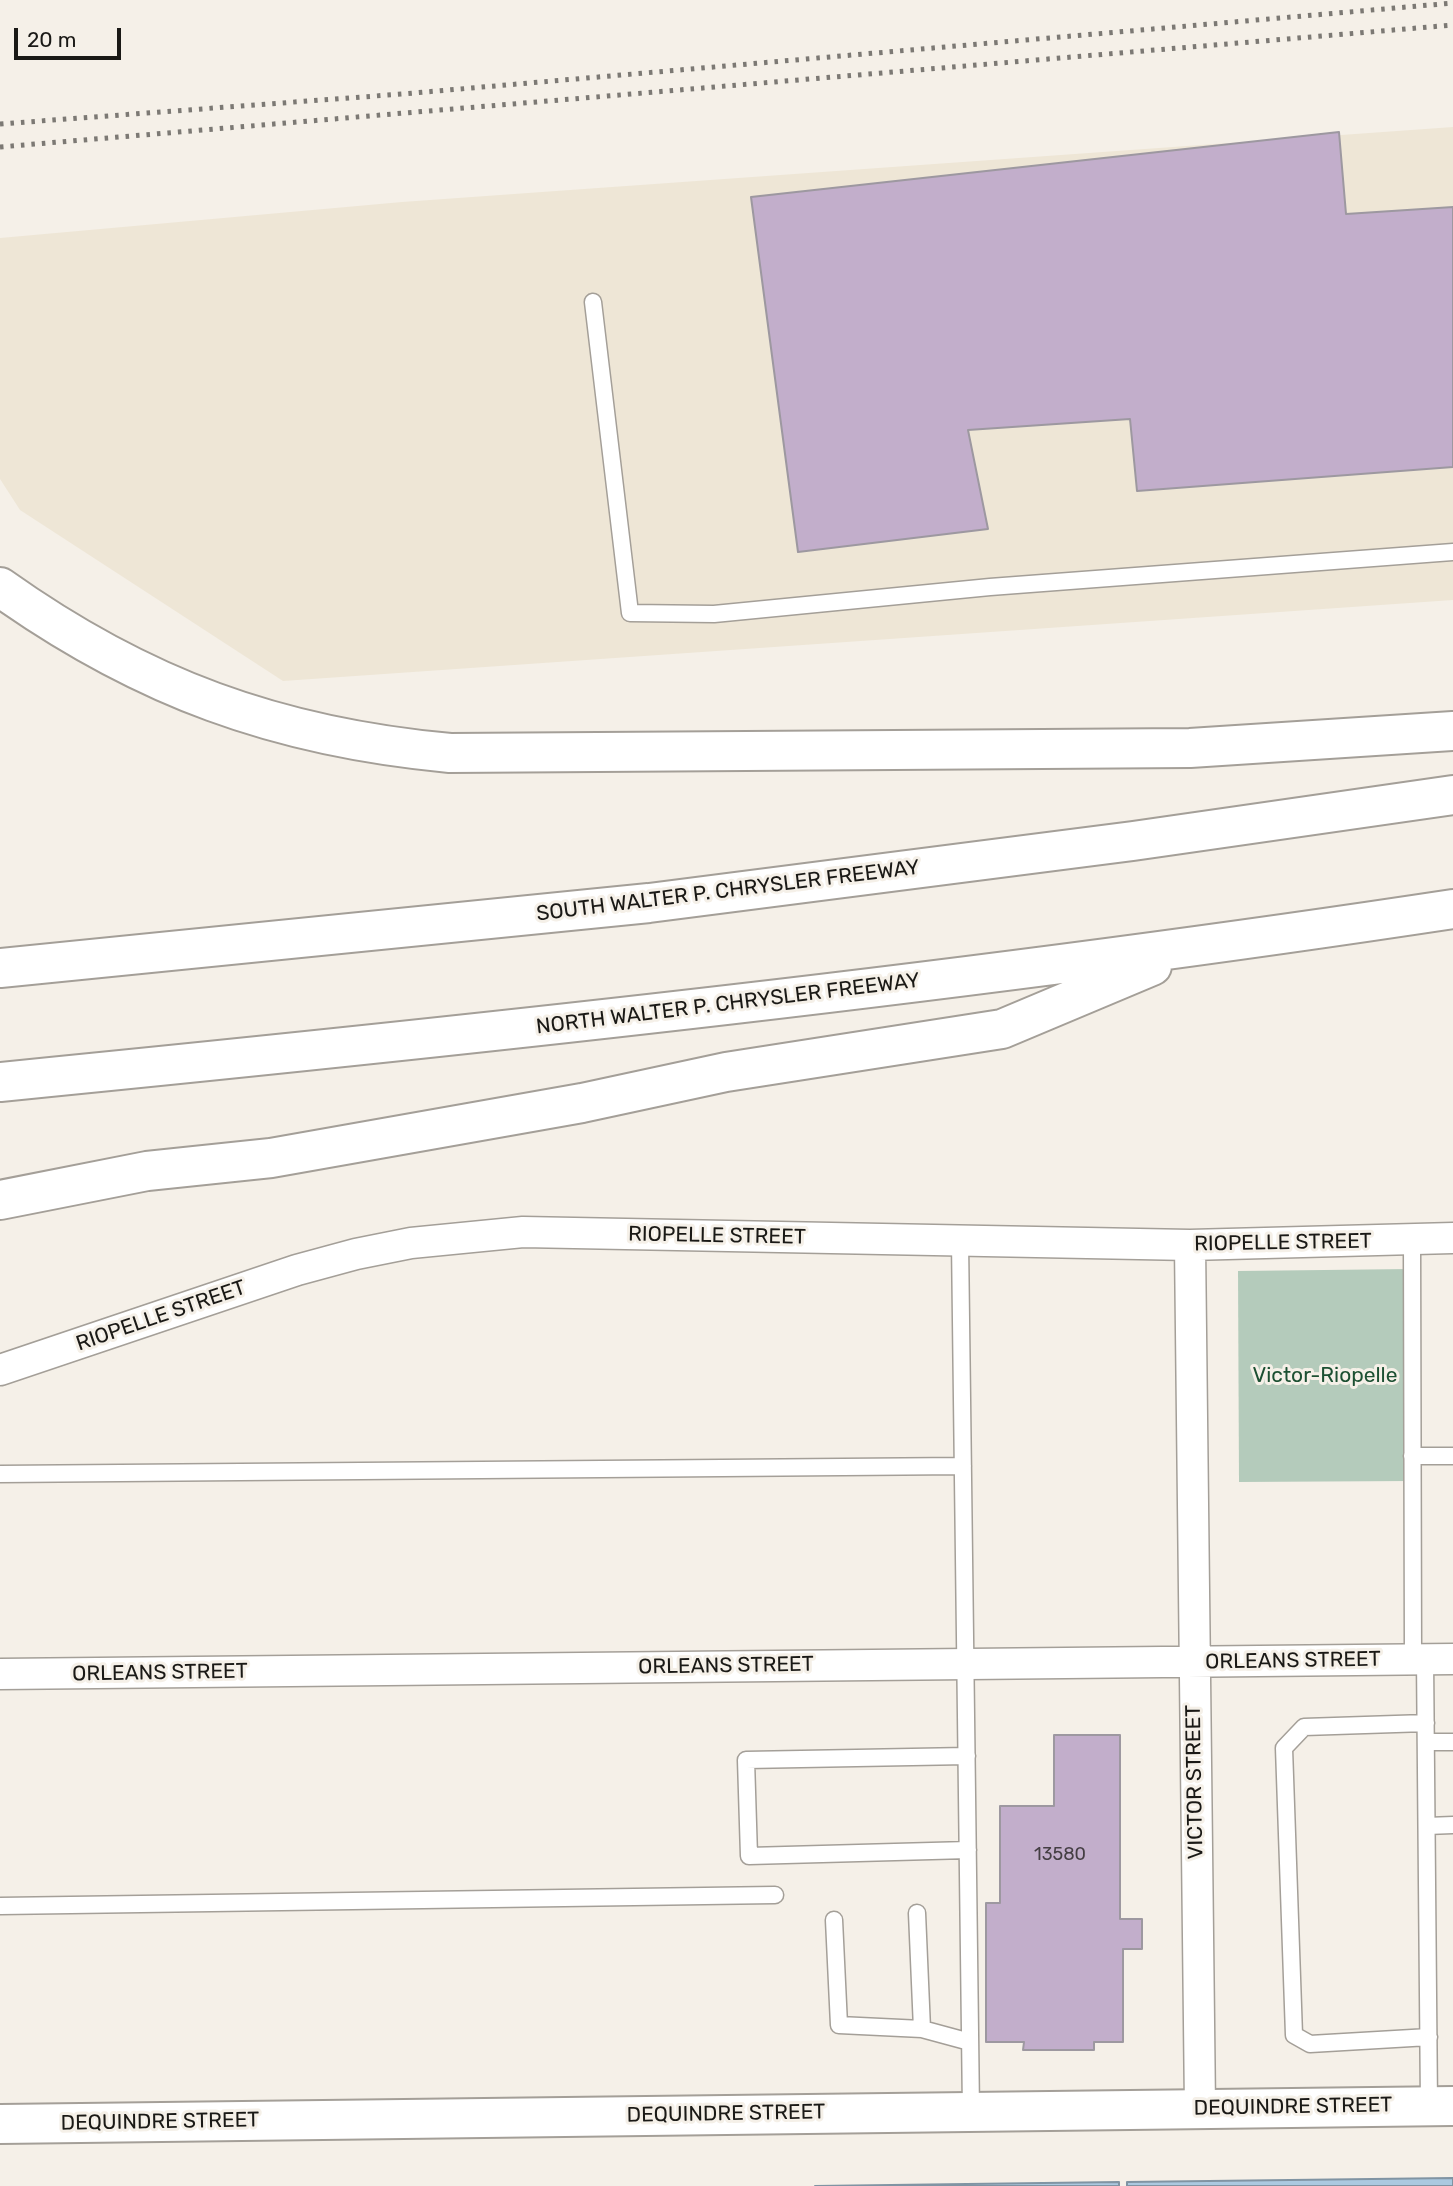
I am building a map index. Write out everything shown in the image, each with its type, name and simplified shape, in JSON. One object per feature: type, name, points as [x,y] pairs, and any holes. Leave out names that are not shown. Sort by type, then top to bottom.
[{"type":"main road","points":[[0,587],[55,626],[138,672],[225,708],[316,734],[402,749],[464,753],[1190,748],[1453,731]]},
{"type":"main road","name":"SOUTH WALTER P. CHRYSLER FREEWAY","points":[[0,968],[649,902],[1133,841],[1453,795]]},
{"type":"main road","name":"NORTH WALTER P. CHRYSLER FREEWAY","points":[[0,1082],[413,1042],[1196,948],[1453,909]]},
{"type":"main road","points":[[0,1200],[147,1171],[271,1158],[582,1103],[726,1072],[1002,1029],[1196,948]]},
{"type":"main road","points":[[0,1228],[155,1192],[271,1158]]},
{"type":"main road","name":"DEQUINDRE STREET","points":[[0,2124],[1441,2106]]},
{"type":"street","name":"RIOPELLE STREET","points":[[0,1370],[297,1270],[411,1243],[523,1232],[1190,1245],[1453,1238]]},
{"type":"street","name":"VICTOR STREET","points":[[1190,1245],[1200,2108]]},
{"type":"street","name":"ORLEANS STREET","points":[[0,1674],[1430,1659]]},
{"type":"lane","points":[[593,302],[631,613],[713,614],[990,587],[1453,552]]},
{"type":"lane","points":[[1412,1240],[1412,1456],[1430,1659],[1426,1723],[1429,2037],[1441,2106]]},
{"type":"lane","points":[[960,1241],[971,2111]]},
{"type":"lane","points":[[1412,1456],[1453,1456]]},
{"type":"lane","points":[[0,1475],[963,1466]]},
{"type":"lane","points":[[1426,1723],[1304,1727],[1284,1748],[1294,2035],[1310,2044],[1429,2037]]},
{"type":"lane","points":[[1426,1742],[1453,1742]]},
{"type":"lane","points":[[967,1756],[747,1760],[750,1856],[968,1850]]},
{"type":"lane","points":[[1427,1826],[1453,1825]]},
{"type":"lane","points":[[0,1906],[775,1895]]},
{"type":"lane","points":[[917,1913],[922,2029]]},
{"type":"lane","points":[[834,1920],[839,2025],[922,2029],[970,2042]]},
{"type":"shaded area","points":[[1453,127],[1453,600],[283,681],[20,510],[0,479],[0,238],[402,202]]},
{"type":"green space","name":"Victor-Riopelle","points":[[1410,1269],[1411,1481],[1239,1482],[1238,1271]]},
{"type":"water","points":[[1453,2178],[1453,2186],[1127,2186],[1127,2182]]},
{"type":"water","points":[[1119,2182],[1119,2186],[815,2186]]},
{"type":"building","points":[[1339,132],[1346,214],[1453,207],[1453,467],[1137,491],[1130,419],[968,430],[988,529],[798,552],[751,197]]},
{"type":"building","points":[[1054,1735],[1120,1735],[1120,1919],[1142,1919],[1142,1949],[1123,1949],[1123,2042],[1094,2042],[1094,2050],[1023,2050],[1024,2042],[986,2042],[986,1903],[1000,1903],[1000,1806],[1054,1806]]},
{"type":"railway","points":[[0,124],[402,94],[1453,3]]},
{"type":"railway","points":[[0,147],[1453,25]]}]
